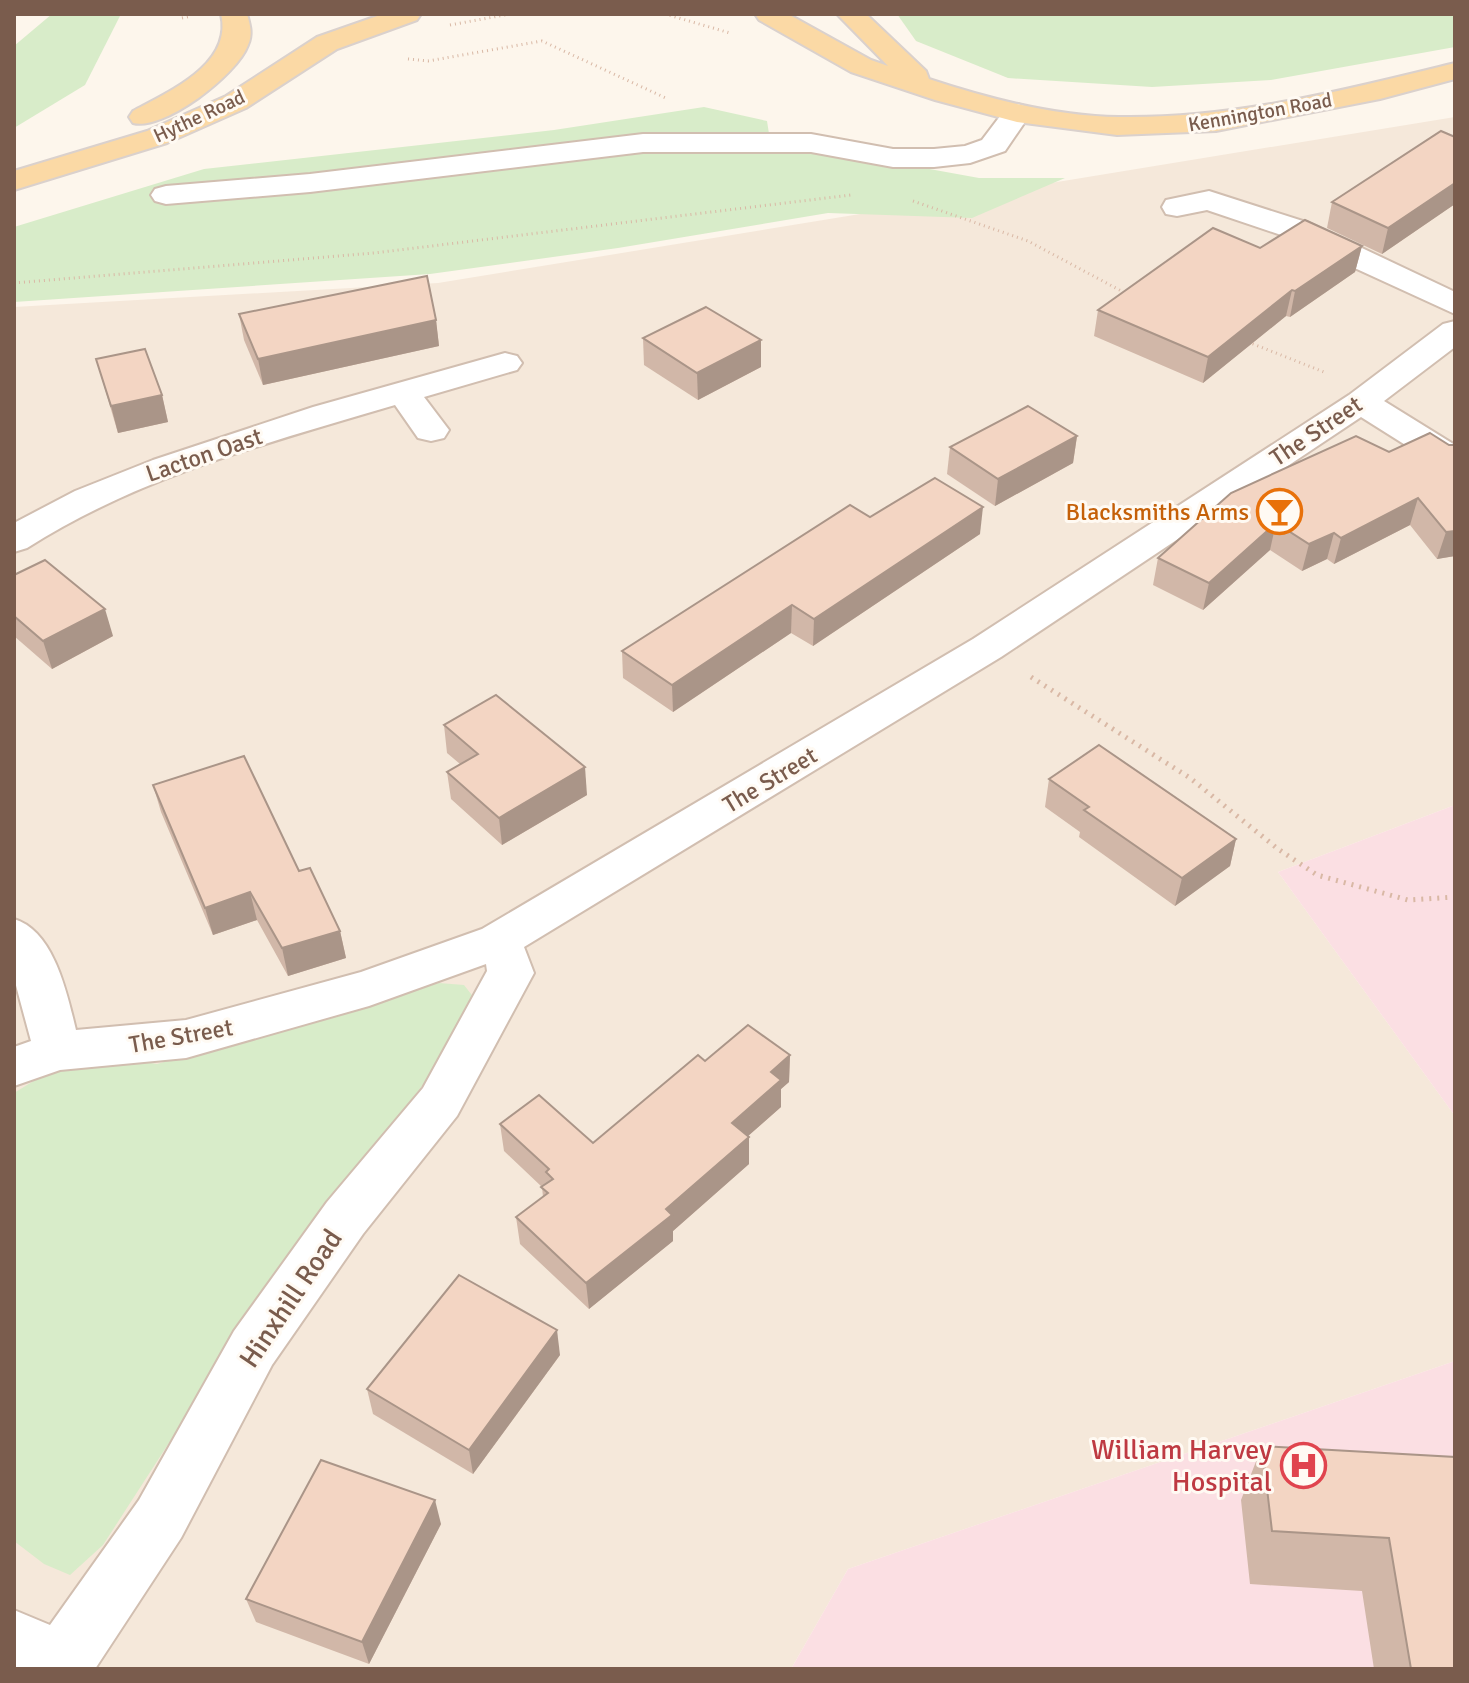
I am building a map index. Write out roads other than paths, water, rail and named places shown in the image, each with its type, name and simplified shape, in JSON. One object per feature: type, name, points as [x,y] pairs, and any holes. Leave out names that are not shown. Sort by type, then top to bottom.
[{"type":"main road","name":"Hythe Road","points":[[19,179],[189,91],[220,66],[237,44],[238,22],[234,14]]},
{"type":"main road","name":"Hythe Road","points":[[19,179],[157,137],[236,102],[327,43],[408,14]]},
{"type":"main road","name":"Kennington Road","points":[[768,14],[861,66],[924,84],[945,94],[1017,113],[1117,126],[1178,126],[1216,122],[1365,93],[1455,71]]},
{"type":"main road","name":"Kennington Road","points":[[850,14],[924,84]]},
{"type":"street","points":[[166,195],[310,183],[643,143],[811,143],[893,158],[934,158],[970,154],[995,145],[998,136],[1017,113]]},
{"type":"street","points":[[1177,207],[1209,200],[1298,230],[1455,304]]},
{"type":"street","name":"The Street","points":[[14,1067],[57,1051],[186,1039],[369,988],[498,941],[987,648],[1368,397],[1455,331]]},
{"type":"street","name":"Lacton Oast","points":[[14,540],[50,517],[126,482],[262,434],[505,363]]},
{"type":"street","points":[[403,392],[431,430]]},
{"type":"street","points":[[1368,397],[1455,460]]},
{"type":"street","points":[[14,936],[26,951],[41,983],[57,1051]]},
{"type":"street","name":"Hinxhill Road","points":[[47,1657],[160,1519],[253,1348],[345,1218],[440,1102],[511,973],[498,941]]},
{"type":"place","name":"Blacksmiths Arms","points":[[1280,512]]},
{"type":"place","name":"William Harvey Hospital","points":[[1303,1465]]}]
